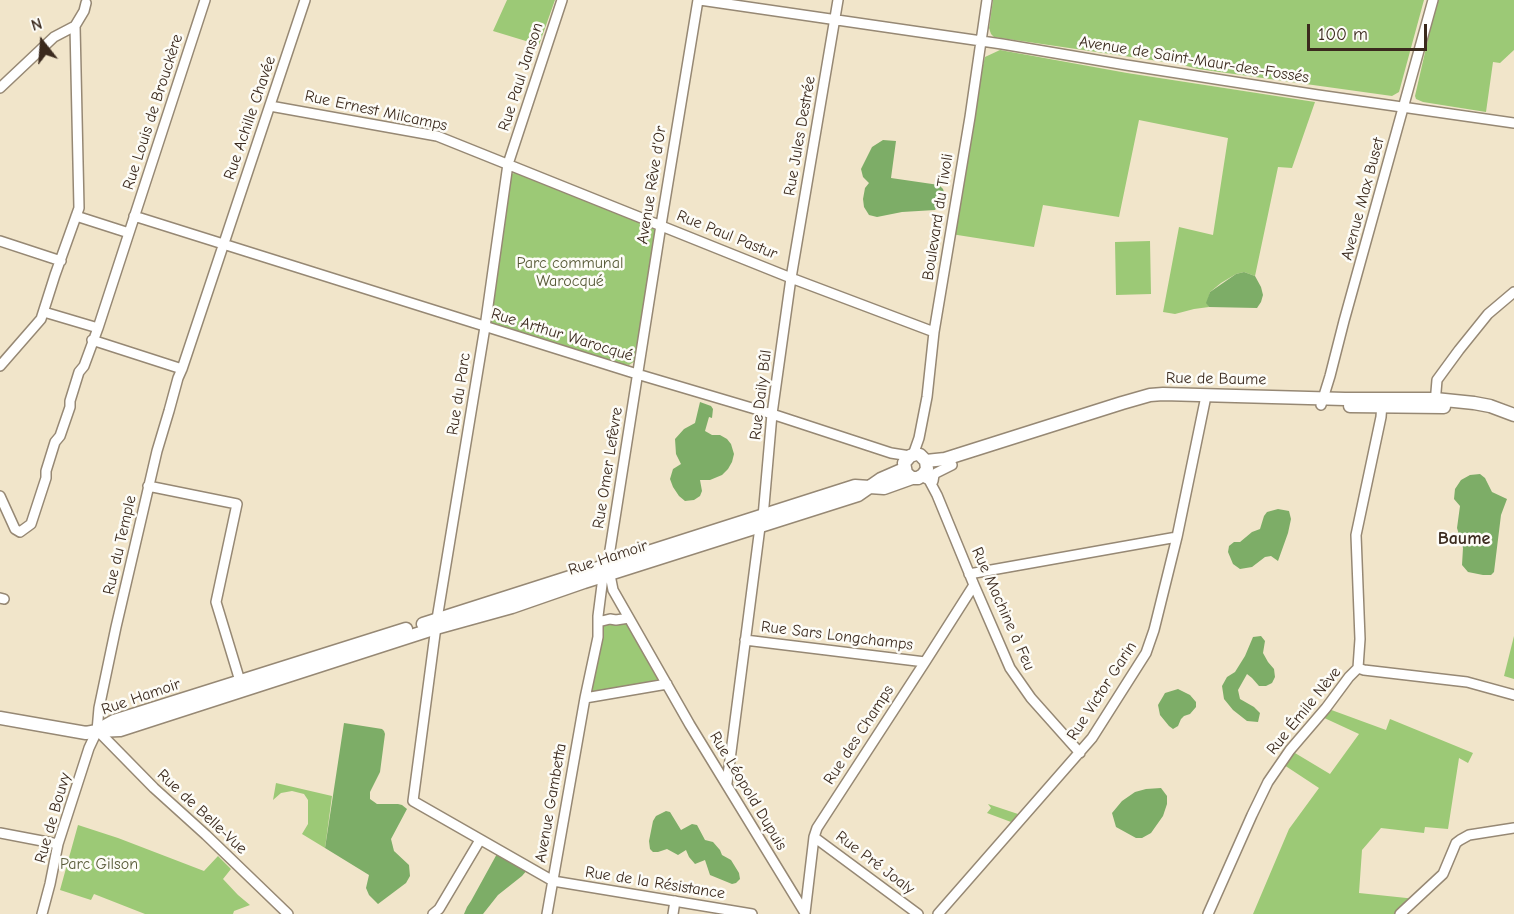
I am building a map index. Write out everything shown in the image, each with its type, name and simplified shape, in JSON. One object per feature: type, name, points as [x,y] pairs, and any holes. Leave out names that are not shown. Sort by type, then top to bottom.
[{"type":"main road","name":"Rue de Baume","points":[[918,467],[1150,395],[1174,394],[1322,401]]},
{"type":"main road","name":"Rue de Baume","points":[[918,467],[952,465],[1150,401],[1345,399],[1382,403],[1435,403],[1460,400],[1482,404],[1514,415]]},
{"type":"main road","name":"Rue de Baume","points":[[1435,403],[1489,414],[1514,423]]},
{"type":"main road","name":"Rue Hamoir","points":[[99,732],[114,721],[240,681],[437,624],[761,522],[858,495],[871,486],[884,488],[918,467]]},
{"type":"main road","name":"Rue Hamoir","points":[[99,732],[120,730],[437,624]]},
{"type":"main road","points":[[0,718],[86,734],[99,732]]},
{"type":"street","name":"Rue Louis de Brouckère","points":[[0,496],[15,529],[20,532],[31,524],[55,442],[60,436],[79,372],[84,366],[98,328],[205,0]]},
{"type":"street","name":"Rue Achille Chavée","points":[[182,369],[305,0]]},
{"type":"street","name":"Rue Paul Janson","points":[[508,164],[562,0]]},
{"type":"street","name":"Avenue de Saint-Maur-des-Fossés","points":[[699,0],[1514,123]]},
{"type":"street","name":"Avenue Rêve d'Or","points":[[638,375],[660,225],[699,0]]},
{"type":"street","name":"Rue Jules Destrée","points":[[791,278],[838,0]]},
{"type":"street","name":"Boulevard du Tivoli","points":[[918,467],[919,438],[927,397],[934,332],[987,0]]},
{"type":"street","name":"Avenue Max Buset","points":[[1322,401],[1433,0]]},
{"type":"street","points":[[0,366],[41,319],[79,208],[75,27],[84,12],[86,1]]},
{"type":"street","points":[[0,88],[54,37],[75,27]]},
{"type":"street","name":"Rue Ernest Milcamps","points":[[270,106],[437,136],[508,164]]},
{"type":"street","name":"Rue Paul Pastur","points":[[508,164],[791,278],[934,332]]},
{"type":"street","name":"Rue du Parc","points":[[480,840],[413,801],[437,624],[485,327],[508,164]]},
{"type":"street","points":[[76,216],[129,233]]},
{"type":"street","name":"Rue Arthur Warocqué","points":[[134,216],[638,375],[772,414],[891,453],[918,467]]},
{"type":"street","points":[[0,240],[61,261]]},
{"type":"street","name":"Rue Daily Bûl","points":[[726,784],[791,278]]},
{"type":"street","points":[[1435,403],[1437,380],[1488,314],[1514,292]]},
{"type":"street","points":[[44,312],[98,328]]},
{"type":"street","points":[[93,340],[182,369]]},
{"type":"street","name":"Rue du Temple","points":[[99,732],[99,708],[148,486],[182,369]]},
{"type":"street","name":"Rue Omer Lefèvre","points":[[598,622],[638,375]]},
{"type":"street","name":"Rue Victor Garin","points":[[938,914],[1080,753],[1108,714],[1146,653],[1177,537],[1205,401]]},
{"type":"street","name":"Rue Émile Nève","points":[[1208,914],[1268,782],[1290,750],[1358,668],[1360,639],[1356,535],[1382,403]]},
{"type":"street","name":"Rue Machine à Feu","points":[[918,467],[929,480],[937,495],[1010,668],[1031,698],[1080,753]]},
{"type":"street","points":[[148,486],[237,504],[216,602],[240,681]]},
{"type":"street","points":[[969,574],[1177,537]]},
{"type":"street","name":"Rue Léopold Dupuis","points":[[607,572],[613,590],[667,684],[805,914]]},
{"type":"street","name":"Rue des Champs","points":[[805,914],[814,837],[821,820],[974,585]]},
{"type":"street","points":[[598,622],[629,618]]},
{"type":"street","name":"Avenue Gambetta","points":[[547,914],[598,637],[598,622]]},
{"type":"street","name":"Rue Sars Longchamps","points":[[745,640],[925,662]]},
{"type":"street","points":[[1358,668],[1467,682],[1514,695]]},
{"type":"street","points":[[585,698],[667,684]]},
{"type":"street","name":"Rue de Bouvy","points":[[42,914],[58,844],[88,748],[99,732]]},
{"type":"street","name":"Rue de Belle-Vue","points":[[99,732],[154,788],[288,914]]},
{"type":"street","points":[[1400,914],[1443,874],[1456,843],[1469,835],[1514,828]]},
{"type":"street","points":[[0,833],[58,844]]},
{"type":"street","name":"Rue Pré Joaly","points":[[814,837],[918,914]]},
{"type":"street","points":[[433,914],[439,909],[480,840],[553,881]]},
{"type":"street","name":"Rue de la Résistance","points":[[553,881],[752,914]]},
{"type":"street","points":[[673,914],[675,901]]},
{"type":"green space","points":[[507,0],[555,0],[539,45],[493,31]]},
{"type":"green space","points":[[993,0],[1424,0],[1399,92],[1392,96],[994,37],[989,28]]},
{"type":"green space","points":[[1437,0],[1514,0],[1514,50],[1500,63],[1493,62],[1486,112],[1416,99]]},
{"type":"green space","points":[[1000,50],[1127,73],[1315,102],[1292,168],[1278,167],[1255,276],[1244,272],[1221,283],[1210,292],[1207,303],[1209,307],[1175,314],[1163,312],[1179,227],[1213,235],[1228,138],[1139,120],[1119,217],[1043,205],[1034,247],[951,234],[970,117],[985,57]]},
{"type":"green space","points":[[883,140],[896,141],[891,178],[939,185],[943,189],[945,195],[935,210],[902,212],[877,217],[869,215],[864,207],[863,199],[865,188],[869,183],[863,177],[861,169],[872,147]]},
{"type":"green space","name":"Parc communal Warocqué","points":[[514,173],[655,230],[637,356],[635,361],[629,365],[493,325],[491,322],[489,316],[511,174]]},
{"type":"green space","points":[[1150,241],[1151,294],[1116,295],[1115,242]]},
{"type":"green space","points":[[1244,272],[1255,276],[1261,287],[1263,295],[1257,308],[1209,307],[1206,303],[1210,292],[1236,274]]},
{"type":"green space","points":[[700,402],[713,409],[712,418],[709,417],[705,431],[727,439],[734,454],[728,469],[722,475],[710,480],[700,480],[702,491],[700,496],[694,500],[685,501],[679,496],[670,479],[673,469],[681,464],[676,454],[675,439],[684,429],[695,423]]},
{"type":"green space","points":[[1480,474],[1485,478],[1492,492],[1507,499],[1501,515],[1494,572],[1491,575],[1468,572],[1462,565],[1463,548],[1457,528],[1460,506],[1454,499],[1455,489],[1461,480],[1470,475]]},
{"type":"green space","points":[[1278,509],[1289,511],[1291,519],[1278,561],[1271,556],[1265,557],[1252,567],[1240,569],[1233,564],[1228,552],[1229,546],[1260,529],[1267,512]]},
{"type":"green space","points":[[624,620],[656,673],[657,681],[594,693],[593,681],[604,623]]},
{"type":"green space","points":[[1261,636],[1265,641],[1263,653],[1274,669],[1275,677],[1272,683],[1259,686],[1247,674],[1238,690],[1240,699],[1260,713],[1258,722],[1247,721],[1224,699],[1222,686],[1227,677],[1235,672],[1253,637]]},
{"type":"green space","points":[[1514,636],[1514,679],[1504,676]]},
{"type":"green space","points":[[1178,689],[1190,695],[1196,702],[1196,707],[1173,729],[1160,715],[1158,705],[1165,693]]},
{"type":"green space","points":[[1326,708],[1386,730],[1390,719],[1473,753],[1468,763],[1459,758],[1448,829],[1425,827],[1424,833],[1381,828],[1362,850],[1359,893],[1416,899],[1400,914],[1253,914],[1289,829],[1319,788],[1281,763],[1290,750],[1330,774],[1359,734],[1320,716]]},
{"type":"green space","points":[[344,723],[384,731],[380,772],[370,792],[370,799],[377,804],[398,804],[407,809],[391,839],[394,851],[409,865],[410,876],[406,883],[378,904],[366,888],[369,875],[325,848]]},
{"type":"green space","points":[[276,783],[332,796],[325,848],[302,834],[308,824],[308,800],[304,794],[292,791],[281,793],[273,800]]},
{"type":"green space","points":[[1161,788],[1167,796],[1167,804],[1163,816],[1151,833],[1142,838],[1136,838],[1116,827],[1112,813],[1122,801],[1135,792]]},
{"type":"green space","points":[[988,804],[1018,814],[1011,822],[987,813],[991,808]]},
{"type":"green space","points":[[666,811],[670,812],[681,830],[692,824],[697,825],[705,840],[713,842],[722,855],[731,860],[740,879],[732,884],[710,875],[705,860],[695,864],[686,850],[678,855],[667,849],[653,852],[649,841],[653,821],[656,816]]},
{"type":"green space","name":"Parc Gilson","points":[[78,825],[204,871],[218,856],[231,869],[223,879],[250,905],[234,911],[233,914],[145,914],[94,894],[91,900],[60,890]]},
{"type":"green space","points":[[498,852],[528,869],[498,895],[483,914],[464,914],[467,907]]},
{"type":"district","name":"Baume","points":[[1464,539]]}]
